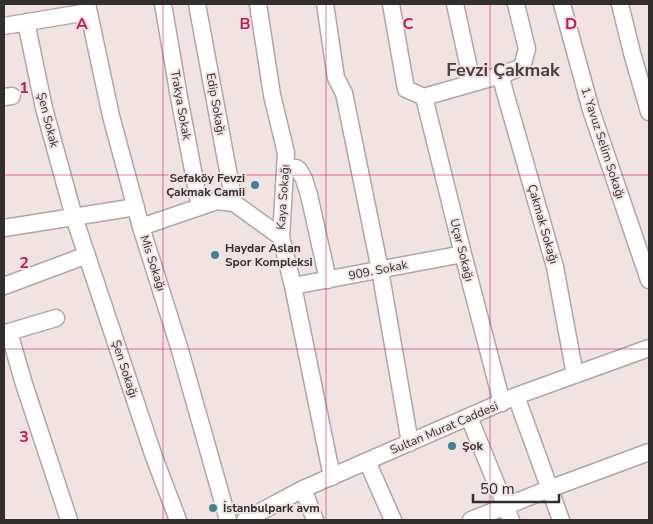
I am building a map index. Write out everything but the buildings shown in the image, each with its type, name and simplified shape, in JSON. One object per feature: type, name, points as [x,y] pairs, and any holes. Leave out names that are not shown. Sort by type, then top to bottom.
[{"type":"street","name":"Trakya Sokak","points":[[166,4],[179,98],[200,207]]},
{"type":"street","name":"Edip Sokağı","points":[[197,4],[234,203]]},
{"type":"street","name":"Kaya Sokağı","points":[[258,4],[272,95],[286,153],[281,237],[293,286],[332,477]]},
{"type":"street","points":[[325,4],[336,78],[344,93],[380,270],[410,443]]},
{"type":"street","points":[[391,4],[406,89],[424,97],[501,75],[522,66],[527,49],[516,4]]},
{"type":"street","points":[[456,4],[472,82]]},
{"type":"street","name":"1. Yavuz Selim Sokağı","points":[[562,4],[591,110],[649,280]]},
{"type":"street","points":[[620,4],[649,112]]},
{"type":"street","points":[[4,26],[87,8]]},
{"type":"street","name":"Mis Sokağı","points":[[87,8],[111,116],[141,227],[179,347],[228,520]]},
{"type":"street","name":"Şen Sokak","points":[[26,22],[44,108],[74,217]]},
{"type":"street","name":"Çakmak Sokağı","points":[[501,75],[555,266],[575,375]]},
{"type":"street","name":"Uçar Sokağı","points":[[424,97],[463,254],[509,399],[561,520]]},
{"type":"street","points":[[285,169],[296,168],[304,179],[328,280]]},
{"type":"street","points":[[141,227],[217,201],[234,203],[281,237]]},
{"type":"street","points":[[4,228],[136,207]]},
{"type":"street","name":"Şen Sokağı","points":[[74,217],[154,457],[178,520]]},
{"type":"street","name":"909. Sokak","points":[[293,286],[463,254]]},
{"type":"street","points":[[4,286],[87,255]]},
{"type":"street","points":[[56,318],[6,332],[68,520]]},
{"type":"street","name":"Sultan Murat Caddesi","points":[[245,520],[273,514],[303,489],[509,399],[649,348]]},
{"type":"street","points":[[469,417],[508,513]]},
{"type":"street","points":[[471,520],[508,513],[549,489],[649,452]]},
{"type":"street","points":[[367,461],[393,520]]},
{"type":"street","points":[[303,489],[315,520]]},
{"type":"place","name":"Sefaköy Fevzi Çakmak Camii","points":[[255,185]]},
{"type":"place","name":"Haydar Aslan Spor Kompleksi","points":[[215,255]]},
{"type":"place","name":"Şok","points":[[452,446]]},
{"type":"place","name":"İstanbulpark avm","points":[[213,508]]},
{"type":"district","name":"Fevzi Çakmak","points":[[503,70]]}]
